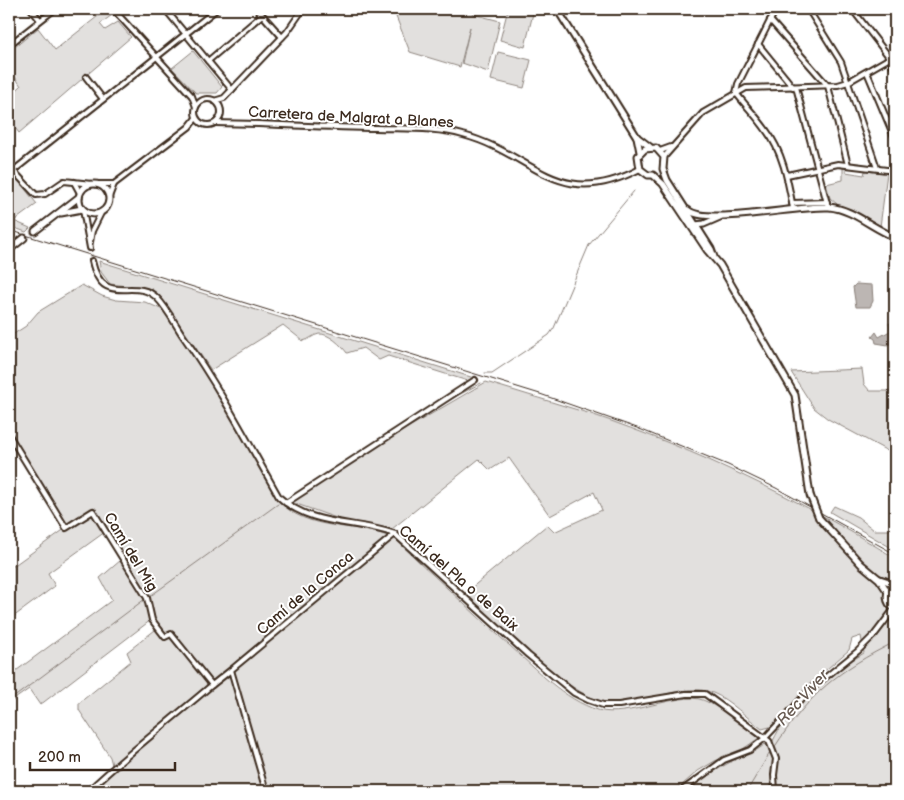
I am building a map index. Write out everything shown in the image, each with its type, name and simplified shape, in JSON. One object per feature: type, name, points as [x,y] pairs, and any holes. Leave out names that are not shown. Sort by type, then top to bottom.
[{"type":"street","points":[[31,9],[40,20]]},
{"type":"street","points":[[9,46],[55,9]]},
{"type":"street","points":[[74,182],[80,195],[90,246],[92,231],[101,213],[108,206],[114,184],[189,127],[196,118],[196,107],[192,96],[113,9]]},
{"type":"street","points":[[165,9],[232,90]]},
{"type":"street","points":[[13,171],[217,9]]},
{"type":"street","points":[[220,108],[224,98],[282,37],[302,9]]},
{"type":"street","points":[[557,9],[637,137],[650,147],[660,150],[673,146]]},
{"type":"street","points":[[736,93],[738,84],[776,9]]},
{"type":"street","points":[[808,9],[841,62],[878,168]]},
{"type":"street","points":[[852,9],[890,58],[895,70]]},
{"type":"street","points":[[208,61],[260,11],[282,37]]},
{"type":"street","points":[[770,20],[828,86],[848,165]]},
{"type":"street","points":[[758,44],[794,87],[828,204]]},
{"type":"street","points":[[888,592],[895,584],[880,579],[861,564],[820,518],[810,495],[795,395],[705,239],[667,180],[663,169],[664,156],[703,113],[746,88],[828,86],[848,82],[895,54]]},
{"type":"street","points":[[867,72],[895,139]]},
{"type":"street","points":[[86,77],[103,99]]},
{"type":"street","points":[[736,93],[767,131],[787,175],[793,205]]},
{"type":"street","points":[[192,96],[202,100],[214,101],[224,98]]},
{"type":"street","points":[[196,107],[202,100]]},
{"type":"street","points":[[196,118],[201,123],[209,126],[216,123],[221,114],[220,108],[214,101]]},
{"type":"street","name":"Carretera de Malgrat a Blanes","points":[[221,114],[227,122]]},
{"type":"street","points":[[888,121],[895,118]]},
{"type":"street","points":[[189,127],[201,123]]},
{"type":"street","name":"Carretera de Malgrat a Blanes","points":[[216,123],[448,131],[477,139],[549,177],[582,184],[612,182],[640,169]]},
{"type":"street","points":[[637,137],[640,152],[637,161],[640,169],[648,175],[653,175],[663,184],[705,248],[714,257]]},
{"type":"street","points":[[640,152],[650,147]]},
{"type":"street","points":[[660,150],[664,156]]},
{"type":"street","points":[[787,175],[838,164],[895,171]]},
{"type":"street","points":[[9,166],[36,196],[45,194],[64,181],[114,184]]},
{"type":"street","points":[[653,175],[663,169]]},
{"type":"street","points":[[35,231],[61,213],[80,195],[85,187],[92,184]]},
{"type":"street","points":[[99,184],[108,192],[109,197]]},
{"type":"street","points":[[685,208],[700,216],[720,216],[793,205],[828,204],[895,237]]},
{"type":"street","points":[[678,206],[691,223],[695,224],[708,223],[720,216]]},
{"type":"street","points":[[61,213],[83,209],[92,214],[101,213]]},
{"type":"street","points":[[695,224],[700,216]]},
{"type":"street","points":[[705,239],[704,232],[708,223]]},
{"type":"street","points":[[695,224],[705,248]]},
{"type":"street","points":[[9,250],[24,238]]},
{"type":"street","name":"Camí del Pla o de Baix","points":[[92,261],[96,276],[107,287],[118,290],[140,290],[157,298],[209,373],[279,497],[286,503],[308,515],[327,521],[383,530],[395,534],[528,655],[574,693],[603,705],[642,702],[686,694],[705,694],[767,740]]},
{"type":"street","points":[[286,503],[475,380]]},
{"type":"street","name":"Camí del Mig","points":[[9,435],[66,528],[93,511],[147,598],[152,620],[165,637],[171,634],[212,685]]},
{"type":"street","name":"Camí de la Conca","points":[[231,670],[395,534]]},
{"type":"street","points":[[680,791],[724,760],[750,750],[767,740],[811,689],[858,651],[875,634],[894,609],[888,601],[888,592],[880,579]]},
{"type":"street","points":[[88,791],[114,766],[131,754],[231,670],[266,791]]},
{"type":"street","points":[[767,740],[776,759],[775,791]]},
{"type":"shaded area","points":[[107,9],[112,15],[100,24],[105,30],[118,22],[131,37],[19,133],[9,120],[9,97],[21,86],[9,68],[9,52],[38,28],[55,50]]},
{"type":"shaded area","points":[[393,9],[474,9],[473,14],[500,21],[488,72],[462,63],[470,27],[460,67],[410,52]]},
{"type":"shaded area","points":[[508,9],[534,9],[525,47],[500,40]]},
{"type":"shaded area","points":[[193,51],[222,87],[217,93],[196,93],[172,68]]},
{"type":"shaded area","points":[[498,52],[531,60],[524,88],[491,80]]},
{"type":"shaded area","points":[[843,168],[846,168],[846,172],[864,175],[865,171],[887,173],[880,227],[838,205],[830,198],[826,184],[843,180]]},
{"type":"shaded area","points":[[9,169],[37,204],[14,221],[30,228],[26,232],[9,226]]},
{"type":"shaded area","points":[[99,261],[474,378],[471,382],[388,356],[379,360],[363,348],[347,353],[335,340],[323,334],[303,341],[283,325],[211,370],[161,297],[152,289],[110,284],[101,272]]},
{"type":"shaded area","points":[[856,284],[872,285],[873,301],[870,307],[856,307],[853,287]]},
{"type":"shaded area","points":[[82,285],[102,296],[116,300],[145,302],[163,310],[207,374],[277,499],[289,510],[318,522],[365,530],[395,539],[540,673],[573,699],[585,705],[610,712],[693,698],[710,703],[725,712],[759,738],[740,751],[715,761],[698,771],[675,791],[87,791],[112,765],[110,757],[79,710],[79,703],[131,661],[127,652],[155,630],[151,620],[40,705],[29,689],[9,703],[9,676],[112,600],[100,578],[121,560],[105,532],[48,573],[55,586],[9,620],[9,569],[66,528],[9,431],[9,337],[26,326],[38,312]]},
{"type":"shaded area","points":[[889,323],[894,325],[895,340],[888,345],[876,343],[872,337],[876,332],[879,337],[890,331]]},
{"type":"shaded area","points":[[862,369],[864,384],[870,391],[895,391],[895,455],[828,419],[814,408],[791,372]]},
{"type":"shaded area","points":[[486,382],[591,414],[670,443],[785,496],[895,558],[895,791],[687,791],[710,774],[734,760],[765,744],[769,748],[781,727],[800,703],[830,676],[864,653],[861,636],[852,639],[849,650],[806,687],[778,721],[770,727],[762,729],[726,700],[713,693],[701,690],[673,692],[631,702],[617,703],[604,702],[588,696],[551,672],[464,594],[547,525],[554,532],[602,510],[594,492],[550,516],[509,458],[490,470],[479,459],[392,529],[342,520],[291,502],[380,444]]},
{"type":"shaded area","points":[[834,506],[858,517],[874,530],[895,530],[895,550],[830,512]]},
{"type":"waterway","points":[[485,373],[492,373],[549,335],[554,328],[589,245],[634,191]]},
{"type":"waterway","points":[[438,406],[481,383]]},
{"type":"waterway","points":[[287,499],[349,460]]},
{"type":"waterway","points":[[149,597],[278,504]]},
{"type":"waterway","points":[[9,701],[145,599]]},
{"type":"waterway","name":"Rec Viver","points":[[774,748],[800,713],[826,685],[857,663],[895,642]]},
{"type":"waterway","name":"Rec Viver","points":[[747,791],[771,751]]},
{"type":"tunnel","points":[[24,238],[35,231]]},
{"type":"tunnel","points":[[90,248],[92,261]]},
{"type":"railway","points":[[9,230],[540,394],[637,428],[728,465],[776,488],[895,554]]}]
